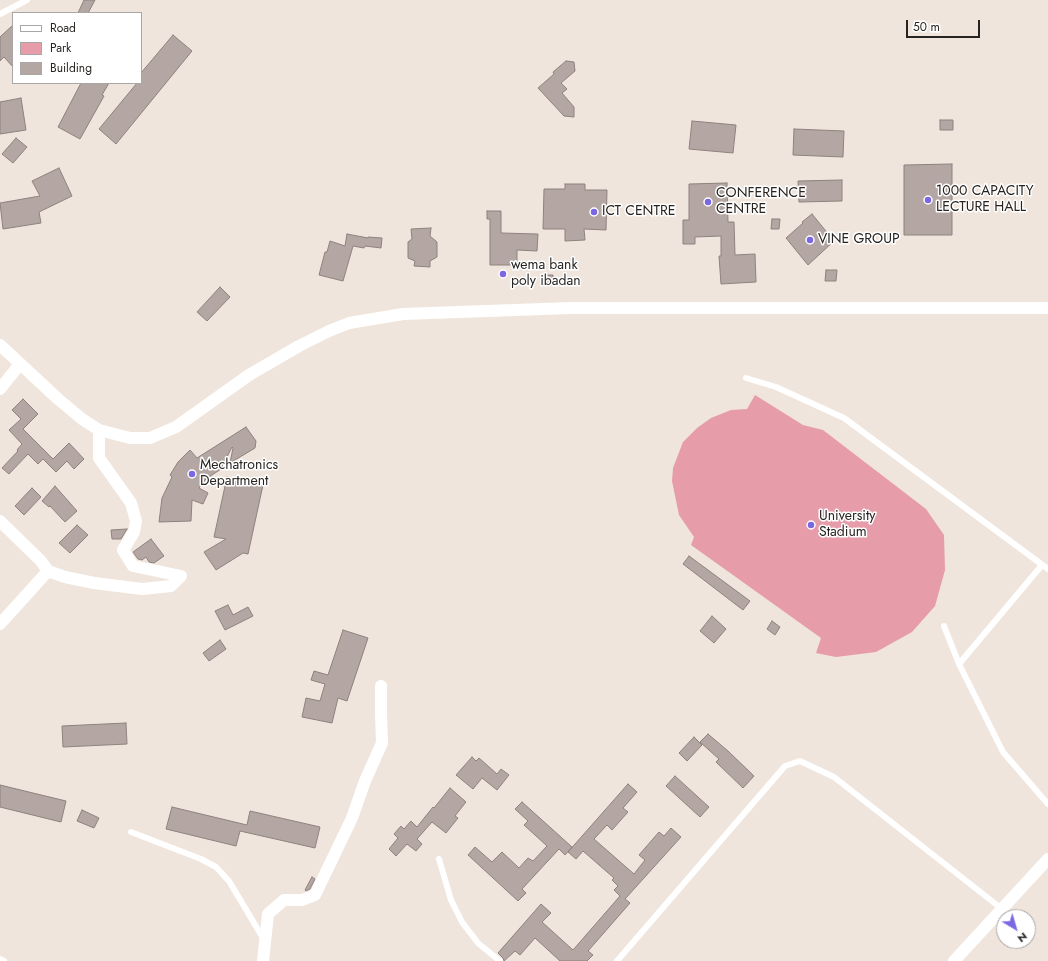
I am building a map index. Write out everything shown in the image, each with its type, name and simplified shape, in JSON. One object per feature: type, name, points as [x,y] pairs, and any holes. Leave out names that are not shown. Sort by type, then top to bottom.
[{"type":"street","points":[[0,345],[57,398],[82,419],[99,430],[130,438],[150,438],[176,427],[249,375],[299,346],[329,331],[349,323],[403,314],[571,308],[1048,308]]},
{"type":"street","points":[[0,389],[20,364]]},
{"type":"street","points":[[0,520],[41,560],[48,571],[65,577],[94,583],[142,589],[171,586],[181,576],[133,566],[123,550],[134,532],[136,521],[131,504],[99,458],[99,430]]},
{"type":"street","points":[[0,624],[48,571]]},
{"type":"street","points":[[263,961],[268,914],[284,900],[302,900],[315,895],[352,818],[365,781],[382,743],[380,714],[381,686]]},
{"type":"street","points":[[1002,909],[1048,859]]},
{"type":"street","points":[[954,961],[996,916]]},
{"type":"lane","points":[[0,14],[27,0]]},
{"type":"lane","points":[[746,378],[776,387],[844,418],[1048,569]]},
{"type":"lane","points":[[959,664],[1042,564]]},
{"type":"lane","points":[[944,626],[959,664],[1003,752],[1048,804]]},
{"type":"lane","points":[[616,961],[785,766],[800,761],[834,777],[1002,909]]},
{"type":"lane","points":[[131,832],[201,859],[216,867],[229,881],[265,941]]},
{"type":"lane","points":[[439,859],[451,900],[462,922],[478,942],[500,961]]},
{"type":"lane","points":[[0,959],[4,961]]},
{"type":"green space","name":"University Stadium","points":[[755,395],[803,425],[823,430],[926,509],[944,535],[945,570],[935,606],[912,632],[876,652],[836,657],[816,653],[821,638],[691,545],[694,537],[679,515],[672,481],[673,468],[683,442],[697,428],[711,418],[731,410],[747,409]]},
{"type":"building","points":[[84,0],[95,0],[89,12],[78,12]]},
{"type":"building","points":[[12,26],[12,66],[4,57],[0,61],[0,37]]},
{"type":"building","points":[[173,35],[192,51],[116,144],[99,129],[136,84],[142,84],[142,72]]},
{"type":"building","points":[[566,61],[574,62],[575,71],[561,83],[567,89],[562,93],[574,107],[574,117],[564,116],[538,88]]},
{"type":"building","points":[[80,84],[108,84],[102,95],[104,96],[80,139],[58,127]]},
{"type":"building","points":[[21,98],[26,130],[0,134],[0,102]]},
{"type":"building","points":[[940,120],[953,120],[953,130],[940,130]]},
{"type":"building","points":[[692,121],[736,125],[733,153],[689,149]]},
{"type":"building","points":[[794,129],[844,131],[843,157],[793,155]]},
{"type":"building","points":[[16,138],[27,147],[13,163],[2,154]]},
{"type":"building","name":"1000 CAPACITY LECTURE HALL","points":[[952,164],[952,235],[904,235],[904,165]]},
{"type":"building","points":[[59,168],[72,196],[39,212],[41,223],[3,229],[0,203],[40,196],[32,181]]},
{"type":"building","points":[[842,180],[842,201],[799,202],[798,181]]},
{"type":"building","name":"CONFERENCE CENTRE","points":[[727,183],[728,222],[734,222],[735,255],[755,254],[756,282],[721,284],[719,256],[721,256],[721,236],[695,237],[695,244],[683,244],[683,220],[689,220],[689,184]]},
{"type":"building","name":"ICT CENTRE","points":[[565,184],[585,184],[585,190],[607,190],[606,230],[584,229],[585,240],[565,241],[565,229],[543,229],[544,189],[565,189]]},
{"type":"building","points":[[487,211],[501,211],[501,233],[538,234],[537,251],[517,250],[517,265],[490,265],[490,219],[487,219]]},
{"type":"building","name":"VINE GROUP","points":[[812,214],[834,241],[808,265],[786,238]]},
{"type":"building","points":[[772,219],[780,219],[779,229],[771,229]]},
{"type":"building","points":[[431,228],[430,236],[437,242],[437,257],[430,261],[430,267],[414,266],[415,261],[408,258],[408,242],[412,239],[411,229]]},
{"type":"building","points":[[347,234],[368,238],[382,238],[381,248],[365,246],[364,248],[353,246],[343,281],[319,275],[325,252],[327,252],[330,241],[345,246]]},
{"type":"building","points":[[826,270],[837,270],[836,281],[825,281]]},
{"type":"building","points":[[544,275],[553,275],[553,283],[545,283]]},
{"type":"building","points":[[220,287],[230,297],[207,321],[197,312]]},
{"type":"building","points":[[23,399],[38,414],[23,429],[53,459],[69,443],[84,459],[74,469],[67,461],[56,472],[43,459],[38,464],[28,454],[9,474],[2,468],[18,451],[17,450],[22,444],[9,430],[21,419],[12,410]]},
{"type":"building","name":"Mechatronics Department","points":[[246,427],[256,441],[255,448],[230,463],[232,447],[221,469],[206,479],[199,488],[208,493],[203,504],[192,500],[191,521],[159,522],[162,498],[172,477],[170,475],[178,462],[190,450],[197,458]]},
{"type":"building","points":[[227,477],[263,485],[248,554],[243,553],[216,570],[204,552],[226,539],[214,537]]},
{"type":"building","points":[[55,486],[77,511],[65,522],[50,506],[49,507],[42,501]]},
{"type":"building","points":[[32,488],[41,497],[24,515],[15,506]]},
{"type":"building","points":[[77,525],[88,535],[70,553],[59,543]]},
{"type":"building","points":[[127,529],[121,539],[112,539],[111,530]]},
{"type":"building","points":[[151,539],[164,556],[154,563],[149,562],[146,557],[142,560],[138,559],[133,552]]},
{"type":"building","points":[[689,556],[750,601],[743,610],[683,564]]},
{"type":"building","points":[[228,605],[233,615],[248,607],[253,616],[225,630],[215,611]]},
{"type":"building","points":[[712,616],[726,629],[714,643],[700,631]]},
{"type":"building","points":[[772,621],[780,627],[775,635],[767,629]]},
{"type":"building","points":[[343,630],[368,638],[347,701],[338,698],[332,723],[302,717],[306,698],[320,701],[325,684],[311,680],[314,671],[328,675]]},
{"type":"building","points":[[220,640],[226,649],[209,661],[203,653]]},
{"type":"building","points":[[126,723],[127,744],[63,747],[62,726]]},
{"type":"building","points":[[708,734],[754,776],[743,788],[716,762],[719,759],[700,742]]},
{"type":"building","points":[[694,737],[702,745],[687,761],[679,753]]},
{"type":"building","points":[[472,757],[476,761],[479,758],[497,774],[501,769],[509,775],[497,790],[482,778],[473,789],[456,775]]},
{"type":"building","points":[[675,776],[709,807],[700,817],[666,786]]},
{"type":"building","points":[[628,784],[637,792],[623,808],[628,812],[612,830],[607,825],[594,839],[634,874],[645,860],[639,855],[659,832],[664,836],[671,828],[681,837],[625,899],[630,903],[588,951],[593,955],[587,961],[560,961],[535,938],[520,955],[515,951],[504,961],[498,953],[541,904],[551,913],[542,922],[573,950],[620,896],[614,890],[618,886],[612,880],[614,878],[583,851],[576,859],[568,852]]},
{"type":"building","points":[[0,785],[66,801],[61,822],[0,807]]},
{"type":"building","points":[[450,788],[466,802],[455,816],[458,818],[446,833],[432,822],[417,839],[422,844],[416,851],[407,844],[396,856],[389,849],[398,838],[394,834],[401,826],[404,829],[411,821],[417,827]]},
{"type":"building","points":[[522,802],[572,847],[565,855],[559,849],[522,889],[526,893],[518,901],[468,855],[475,847],[492,862],[502,852],[519,868],[528,858],[533,861],[547,846],[524,825],[528,821],[515,809]]},
{"type":"building","points":[[172,807],[247,825],[250,811],[320,827],[315,848],[240,831],[236,846],[166,829]]},
{"type":"building","points":[[82,810],[99,818],[94,828],[77,821]]},
{"type":"building","points":[[312,877],[315,879],[310,889],[306,891],[305,890]]},
{"type":"place","name":"1000 CAPACITY LECTURE HALL","points":[[928,200]]},
{"type":"place","name":"CONFERENCE CENTRE","points":[[708,202]]},
{"type":"place","name":"ICT CENTRE","points":[[594,212]]},
{"type":"place","name":"VINE GROUP","points":[[810,240]]},
{"type":"place","name":"wema bank poly ibadan","points":[[503,274]]},
{"type":"place","name":"Mechatronics Department","points":[[192,474]]},
{"type":"place","name":"University Stadium","points":[[811,525]]}]
